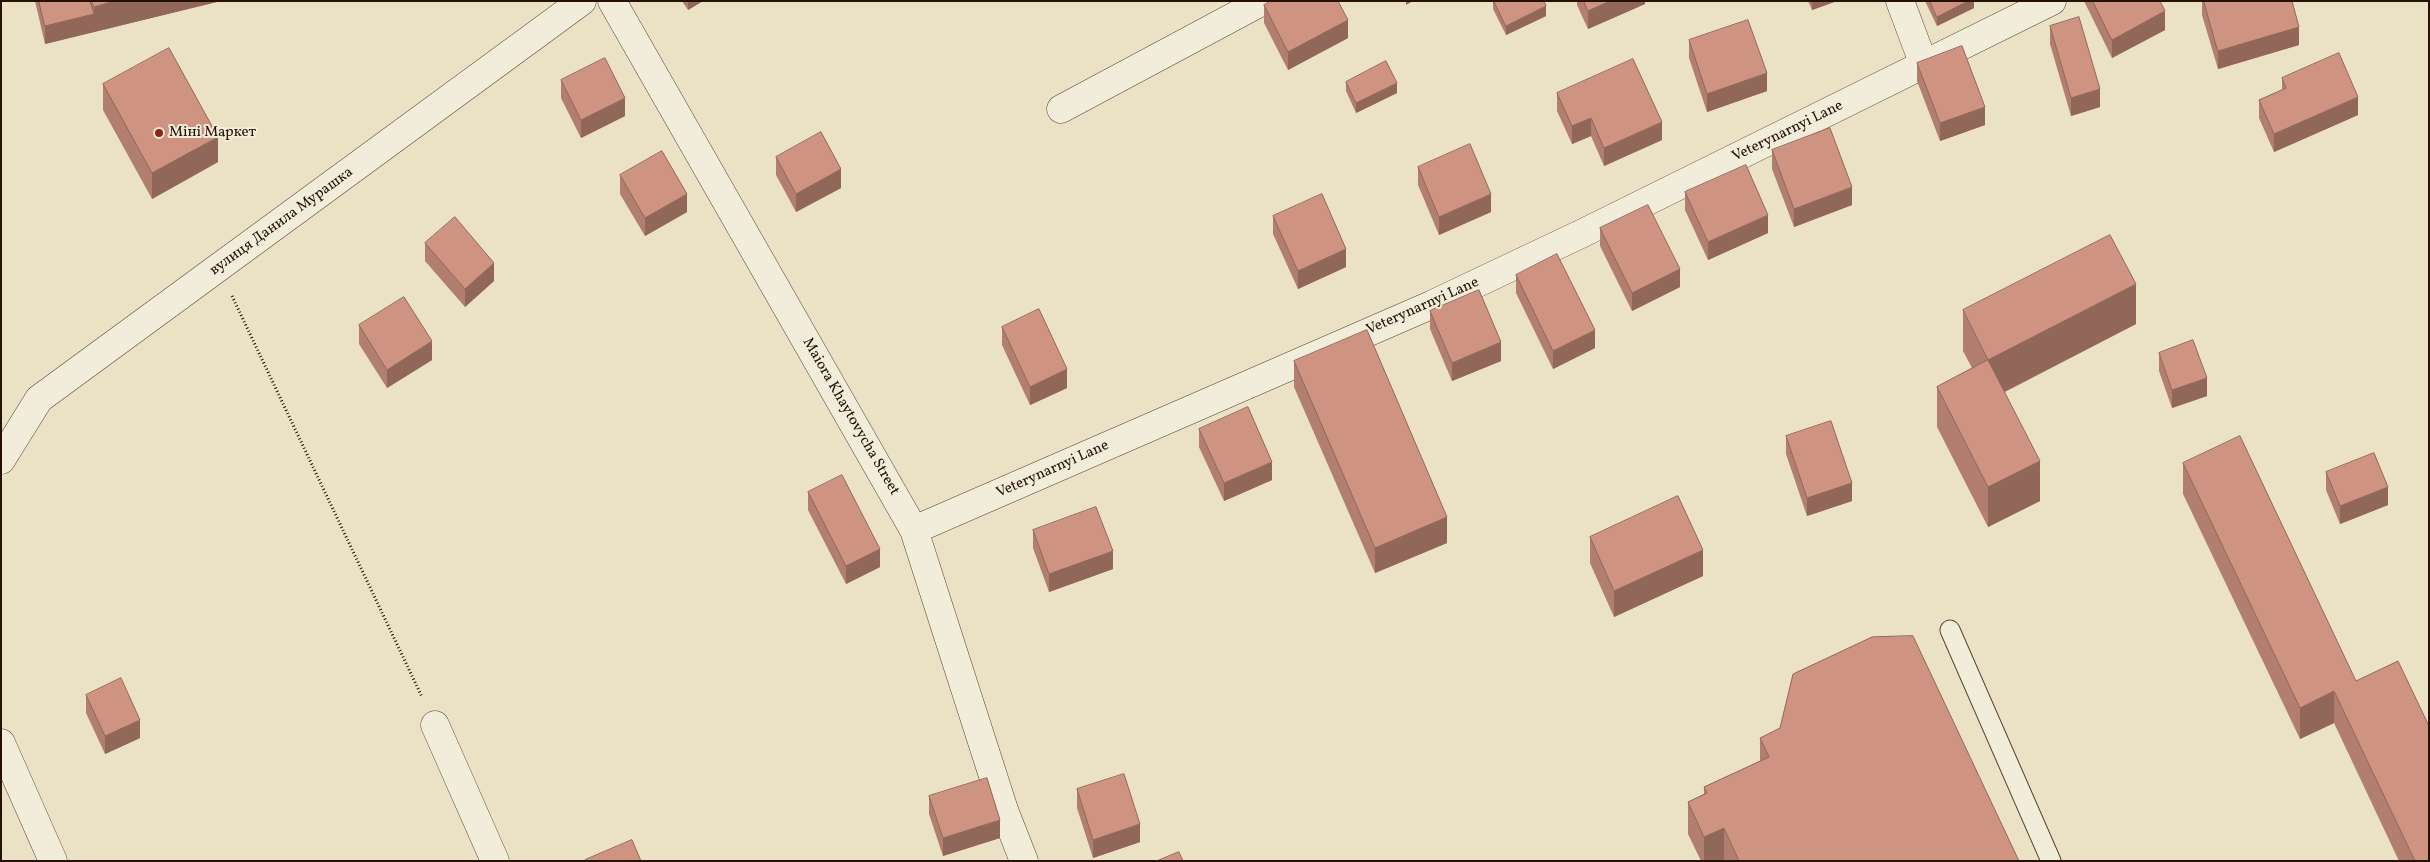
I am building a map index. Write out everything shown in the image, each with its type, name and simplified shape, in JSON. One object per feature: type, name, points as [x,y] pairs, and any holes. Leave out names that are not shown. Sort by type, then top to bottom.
[{"type":"street","name":"вулиця Данила Мурашка","points":[[1,460],[39,399],[582,1]]},
{"type":"street","name":"Maiora Khaytovycha Street","points":[[612,1],[914,530],[1004,810],[1024,861]]},
{"type":"street","points":[[1061,109],[1263,1]]},
{"type":"street","points":[[1900,1],[1924,65]]},
{"type":"street","name":"Veterynarnyi Lane","points":[[914,530],[1431,305],[1583,233],[2052,1]]},
{"type":"street","points":[[435,725],[495,861]]},
{"type":"street","points":[[1,743],[53,861]]},
{"type":"lane","points":[[1950,630],[2050,861]]},
{"type":"path","points":[[220,268],[435,725]]},
{"type":"building","points":[[39,1],[90,1],[94,14],[45,26]]},
{"type":"building","points":[[92,1],[115,1],[94,7]]},
{"type":"building","points":[[1271,1],[1338,1],[1348,20],[1288,52],[1264,5]]},
{"type":"building","points":[[1494,1],[1544,1],[1546,6],[1506,26]]},
{"type":"building","points":[[1584,1],[1610,1],[1588,11]]},
{"type":"building","points":[[1930,1],[1968,1],[1937,17]]},
{"type":"building","points":[[2093,1],[2160,1],[2165,11],[2112,40]]},
{"type":"building","points":[[2204,1],[2292,1],[2299,27],[2218,51]]},
{"type":"building","points":[[2079,17],[2100,89],[2071,98],[2050,26]]},
{"type":"building","points":[[1748,20],[1767,73],[1707,94],[1689,40]]},
{"type":"building","points":[[1962,46],[1985,107],[1940,123],[1917,63]]},
{"type":"building","points":[[169,48],[218,137],[152,173],[103,84]]},
{"type":"building","points":[[2339,53],[2358,97],[2274,134],[2259,100],[2286,88],[2282,78]]},
{"type":"building","points":[[605,58],[625,98],[581,120],[561,80]]},
{"type":"building","points":[[1633,59],[1662,122],[1604,148],[1591,118],[1572,126],[1557,93]]},
{"type":"building","points":[[1386,61],[1397,83],[1356,103],[1346,82]]},
{"type":"building","points":[[1830,128],[1852,187],[1794,209],[1772,150]]},
{"type":"building","points":[[821,132],[841,169],[796,194],[776,157]]},
{"type":"building","points":[[1470,144],[1491,194],[1439,217],[1418,167]]},
{"type":"building","points":[[662,151],[687,194],[645,218],[620,175]]},
{"type":"building","points":[[1746,165],[1768,215],[1708,242],[1685,192]]},
{"type":"building","points":[[1322,194],[1346,249],[1298,271],[1273,216]]},
{"type":"building","points":[[1648,205],[1680,269],[1632,293],[1600,228]]},
{"type":"building","points":[[455,217],[494,263],[465,289],[425,243]]},
{"type":"building","points":[[2110,235],[2136,284],[1988,360],[1963,310]]},
{"type":"building","points":[[1557,254],[1595,330],[1553,351],[1516,275]]},
{"type":"building","points":[[1479,290],[1501,342],[1452,363],[1430,311]]},
{"type":"building","points":[[404,297],[432,341],[387,370],[359,325]]},
{"type":"building","points":[[1039,309],[1067,369],[1030,387],[1002,327]]},
{"type":"building","points":[[1367,330],[1447,517],[1375,548],[1294,361]]},
{"type":"building","points":[[2193,340],[2207,378],[2172,390],[2159,353]]},
{"type":"building","points":[[1988,360],[2040,461],[1988,487],[1937,387]]},
{"type":"building","points":[[1248,407],[1272,462],[1224,483],[1199,429]]},
{"type":"building","points":[[1831,421],[1852,483],[1807,498],[1786,436]]},
{"type":"building","points":[[2240,436],[2356,681],[2398,661],[2429,726],[2429,861],[2415,861],[2334,691],[2300,708],[2183,463]]},
{"type":"building","points":[[2374,453],[2388,487],[2340,506],[2326,472]]},
{"type":"building","points":[[842,475],[880,549],[846,566],[808,492]]},
{"type":"building","points":[[1678,496],[1703,550],[1614,591],[1590,537]]},
{"type":"building","points":[[1096,507],[1113,551],[1049,574],[1033,530]]},
{"type":"building","points":[[1913,636],[2019,861],[1739,861],[1724,828],[1704,837],[1688,802],[1707,793],[1704,787],[1769,757],[1760,738],[1780,728],[1793,674],[1872,637]]},
{"type":"building","points":[[121,678],[140,720],[105,736],[86,695]]},
{"type":"building","points":[[1124,774],[1140,824],[1093,840],[1077,789]]},
{"type":"building","points":[[987,778],[1000,820],[943,838],[929,796]]},
{"type":"building","points":[[632,840],[641,861],[585,861],[585,860]]},
{"type":"building","points":[[1179,852],[1183,861],[1157,861]]},
{"type":"place","name":"Міні Маркет","points":[[159,133]]}]
